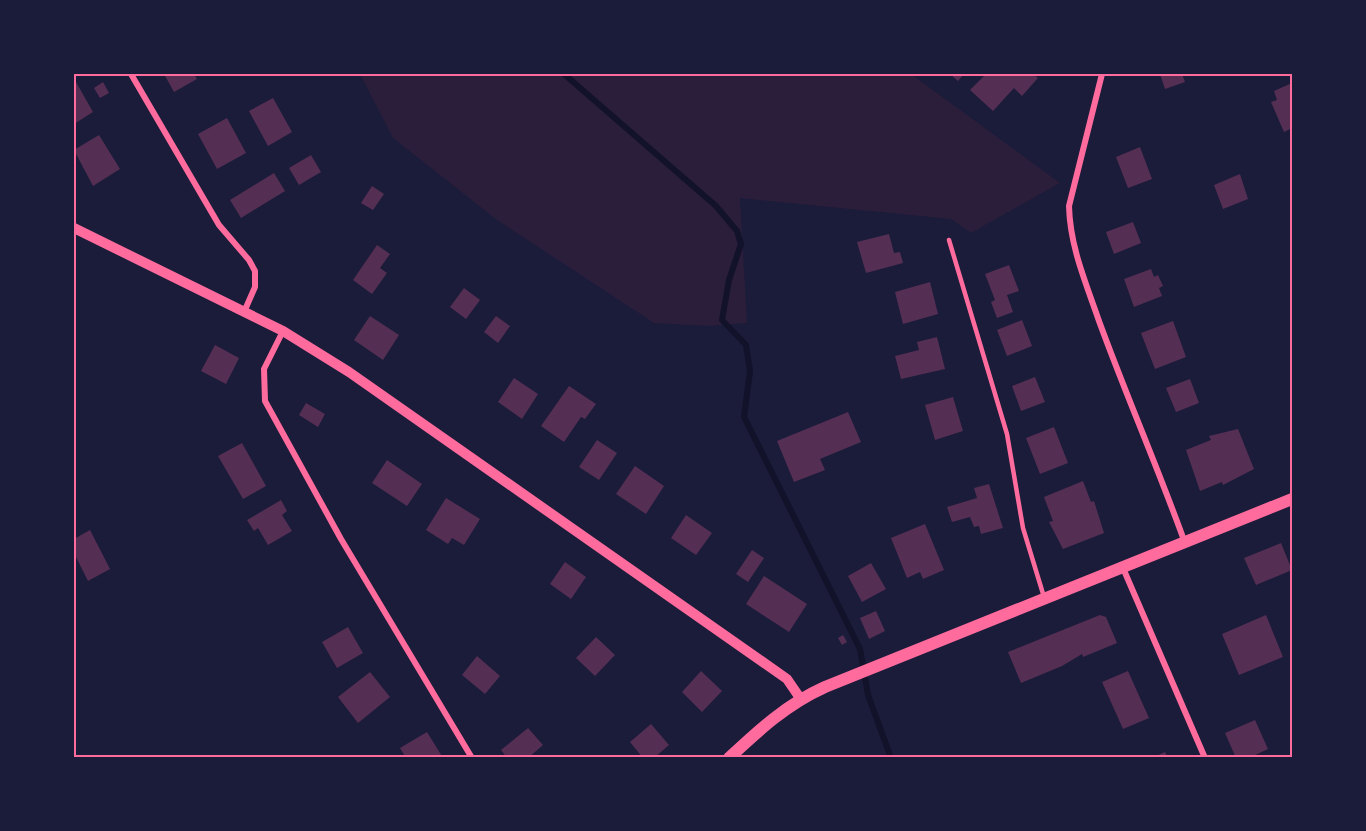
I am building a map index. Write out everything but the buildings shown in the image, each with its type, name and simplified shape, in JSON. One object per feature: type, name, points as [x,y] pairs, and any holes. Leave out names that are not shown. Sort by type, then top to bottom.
[{"type":"main road","points":[[729,758],[770,720],[800,698],[864,669],[1293,499]]},
{"type":"street","points":[[131,74],[219,225],[249,260],[255,271],[255,286],[244,312]]},
{"type":"street","points":[[1102,74],[1069,206],[1069,219],[1075,252],[1097,314],[1185,543]]},
{"type":"street","points":[[74,228],[283,331],[349,372],[787,679],[800,698]]},
{"type":"street","points":[[283,331],[264,369],[265,401],[341,539],[472,758]]},
{"type":"street","points":[[1123,568],[1205,758]]},
{"type":"lane","points":[[949,240],[1007,434],[1023,528],[1044,597]]},
{"type":"shaded area","points":[[360,74],[911,74],[1060,183],[971,233],[951,219],[740,198],[747,323],[708,326],[654,323],[497,220],[393,138]]},
{"type":"waterway","points":[[564,74],[716,206],[737,231],[741,244],[729,280],[722,320],[746,345],[750,371],[744,417],[860,649],[868,695],[891,758]]}]
